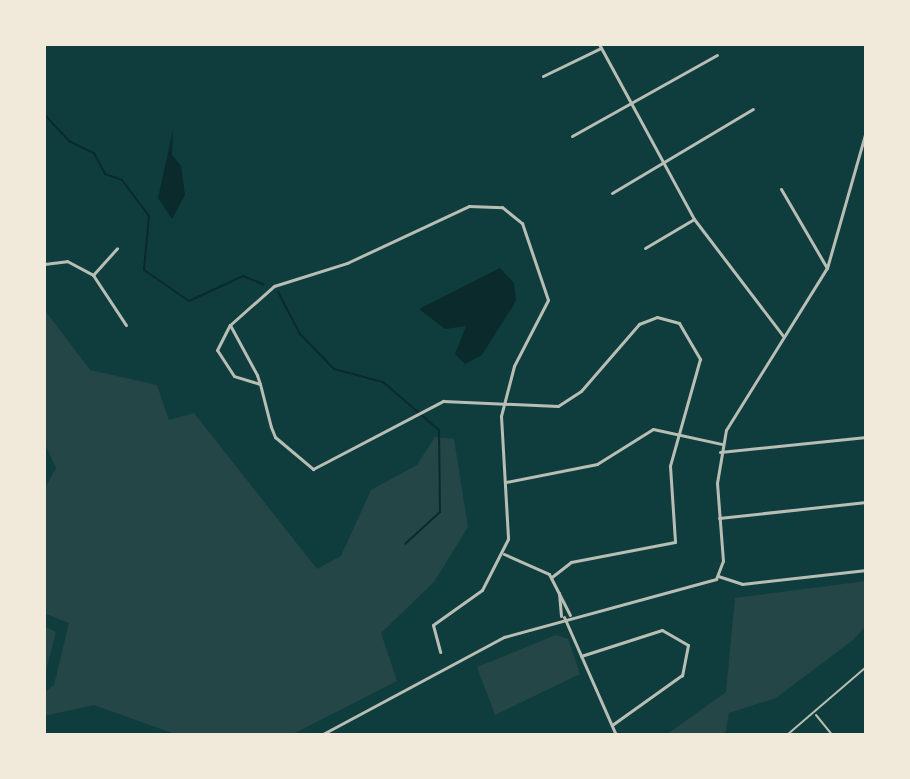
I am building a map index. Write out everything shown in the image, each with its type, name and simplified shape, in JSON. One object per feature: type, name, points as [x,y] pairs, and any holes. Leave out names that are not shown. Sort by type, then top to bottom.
[{"type":"street","points":[[543,76],[600,46],[694,219],[783,336]]},
{"type":"street","points":[[572,136],[717,55]]},
{"type":"street","points":[[612,193],[753,109]]},
{"type":"street","points":[[718,576],[722,444],[741,397],[827,268],[866,131]]},
{"type":"street","points":[[781,189],[827,268]]},
{"type":"street","points":[[260,384],[237,379],[217,350],[230,325],[274,286],[347,263],[465,207],[497,205],[522,223],[548,296],[503,405],[506,482],[504,554],[474,599],[433,625],[440,652]]},
{"type":"street","points":[[645,248],[694,219]]},
{"type":"street","points":[[93,275],[117,248]]},
{"type":"street","points":[[44,264],[67,261],[93,275],[126,325]]},
{"type":"street","points":[[230,325],[260,384],[275,437],[310,469],[427,409],[461,399],[503,405],[563,404],[634,328],[665,317],[691,334],[700,353],[669,472],[673,545],[571,562],[552,577]]},
{"type":"street","points":[[506,482],[597,464],[653,429],[681,430],[722,444]]},
{"type":"street","points":[[720,452],[866,437]]},
{"type":"street","points":[[719,518],[866,502]]},
{"type":"street","points":[[504,554],[552,577],[570,615]]},
{"type":"street","points":[[718,576],[742,584],[866,570]]},
{"type":"street","points":[[321,735],[487,644],[570,615],[702,588],[718,576]]},
{"type":"street","points":[[559,593],[563,617],[616,735]]},
{"type":"street","points":[[581,656],[662,630],[688,645],[682,675],[612,725]]},
{"type":"lane","points":[[787,735],[816,715],[866,667]]},
{"type":"lane","points":[[816,715],[832,735]]},
{"type":"shaded area","points":[[173,130],[172,155],[181,166],[185,195],[172,219],[158,198]]},
{"type":"shaded area","points":[[500,268],[514,283],[516,301],[482,355],[465,364],[455,354],[466,326],[445,329],[419,309]]},
{"type":"shaded area","points":[[44,309],[90,370],[157,385],[169,420],[194,413],[317,569],[341,556],[371,490],[417,465],[435,437],[454,439],[468,527],[434,582],[381,633],[397,681],[291,735],[178,735],[94,705],[44,716],[44,693],[54,685],[69,623],[44,613],[44,490],[56,468],[44,442]]},
{"type":"shaded area","points":[[866,581],[866,626],[853,640],[776,698],[729,713],[725,735],[666,735],[726,692],[735,598]]},
{"type":"shaded area","points":[[44,626],[56,632],[44,678]]},
{"type":"shaded area","points":[[556,635],[568,639],[580,674],[495,715],[477,667]]},
{"type":"waterway","points":[[44,114],[69,141],[94,153],[105,174],[122,180],[149,216],[144,270],[189,301],[243,276],[263,284]]},
{"type":"waterway","points":[[278,292],[300,334],[334,369],[383,382],[439,430],[440,512],[405,544]]}]
